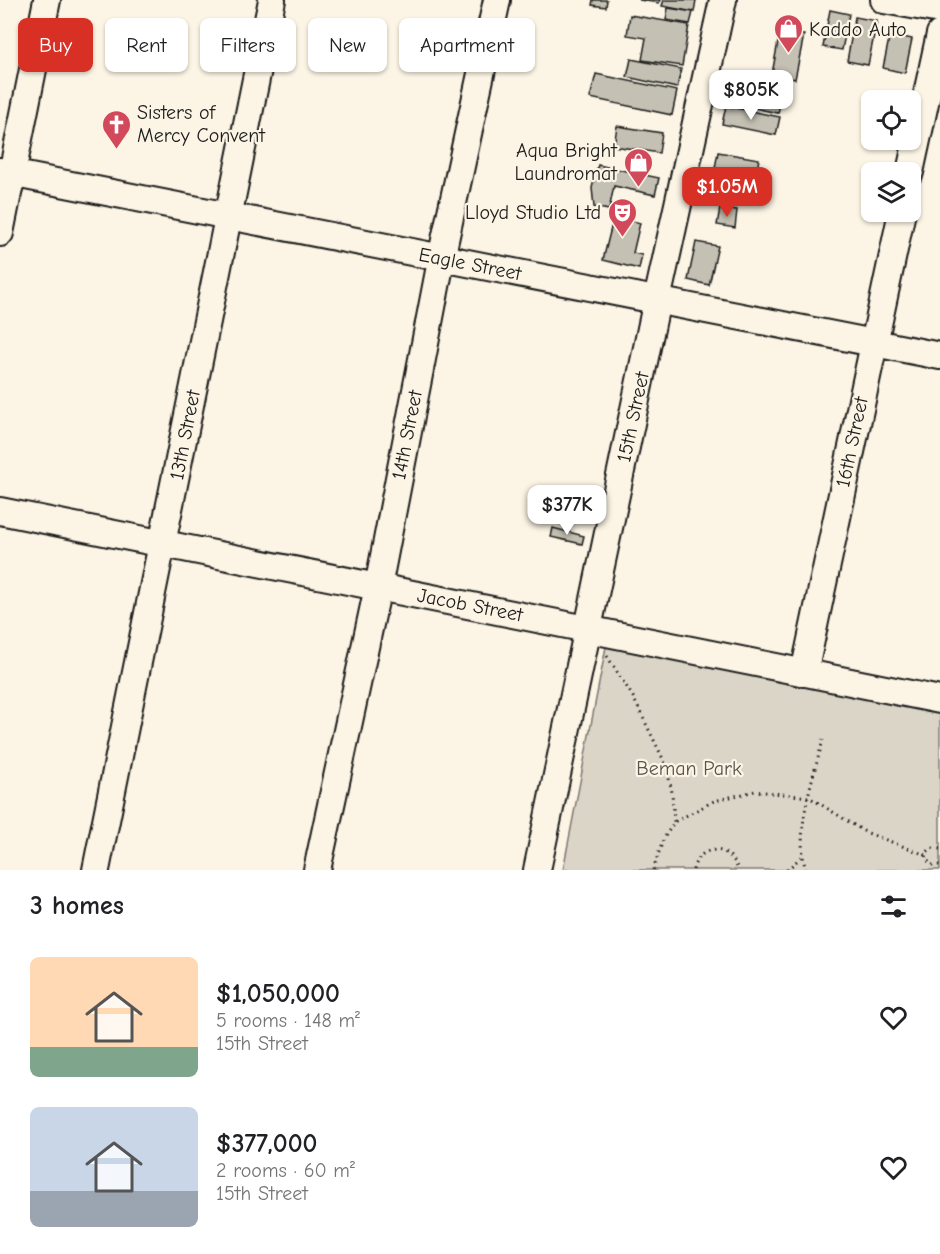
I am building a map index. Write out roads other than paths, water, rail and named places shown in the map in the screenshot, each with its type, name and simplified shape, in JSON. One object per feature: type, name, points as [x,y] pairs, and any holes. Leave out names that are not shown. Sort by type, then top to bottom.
[{"type":"street","points":[[0,233],[6,172],[47,0]]},
{"type":"street","name":"13th Street","points":[[96,870],[273,0]]},
{"type":"street","name":"14th Street","points":[[317,870],[378,587],[442,258],[497,0]]},
{"type":"street","name":"15th Street","points":[[537,870],[657,300],[723,0]]},
{"type":"street","points":[[884,0],[940,10]]},
{"type":"street","points":[[912,162],[940,34]]},
{"type":"street","name":"Eagle Street","points":[[6,172],[940,356]]},
{"type":"street","name":"16th Street","points":[[804,673],[900,222]]},
{"type":"street","name":"Jacob Street","points":[[0,511],[940,700]]},
{"type":"place","name":"Kaddo Auto","points":[[788,54]]},
{"type":"place","name":"Sisters of Mercy Convent","points":[[116,150]]},
{"type":"place","name":"Aqua Bright Laundromat","points":[[638,188]]},
{"type":"place","name":"Lloyd Studio Ltd","points":[[622,238]]},
{"type":"park label","name":"Beman Park","points":[[689,768]]}]
